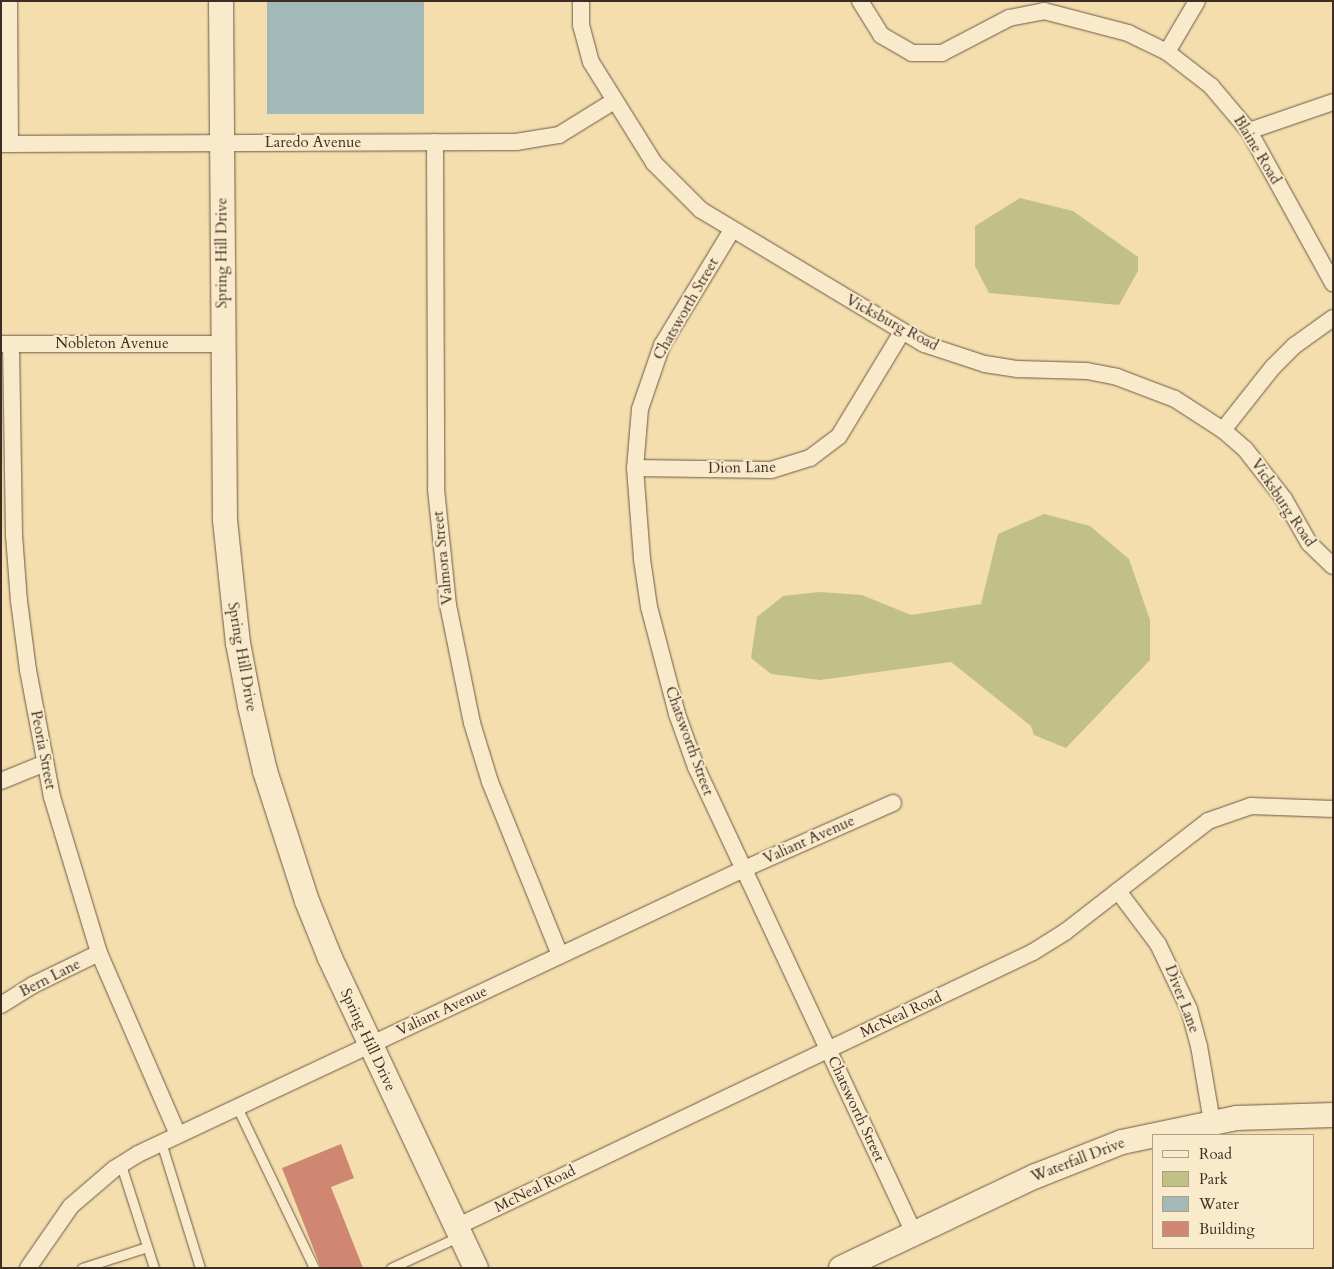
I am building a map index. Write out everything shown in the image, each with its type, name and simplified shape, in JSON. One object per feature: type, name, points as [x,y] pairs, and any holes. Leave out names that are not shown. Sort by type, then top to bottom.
[{"type":"main road","name":"Spring Hill Drive","points":[[221,1],[222,344],[225,520],[238,643],[250,706],[267,780],[306,901],[370,1045],[476,1268]]},
{"type":"main road","name":"Waterfall Drive","points":[[1158,1134],[1212,1122],[1279,1115],[1333,1115]]},
{"type":"main road","name":"Waterfall Drive","points":[[841,1268],[1075,1159],[1122,1142],[1152,1135]]},
{"type":"street","points":[[5,144],[9,1]]},
{"type":"street","name":"Vicksburg Road","points":[[581,1],[584,43],[591,62],[654,163],[701,210],[902,332],[956,356],[985,364],[1018,369],[1087,371],[1117,377],[1175,399],[1223,430],[1265,472],[1309,543],[1333,566]]},
{"type":"street","name":"Blaine Road","points":[[860,1],[881,35],[912,53],[942,53],[1009,18],[1044,11],[1062,13],[1128,33],[1167,52],[1211,86],[1249,131],[1333,284]]},
{"type":"street","points":[[1167,52],[1197,1]]},
{"type":"street","name":"Laredo Avenue","points":[[5,144],[537,141],[575,127],[614,101]]},
{"type":"street","points":[[1249,131],[1333,102]]},
{"type":"street","name":"Valmora Street","points":[[435,142],[436,489],[448,604],[472,722],[490,782],[511,840],[560,955]]},
{"type":"street","name":"Chatsworth Street","points":[[732,230],[657,355],[640,409],[635,468],[642,559],[662,662],[696,767],[914,1233]]},
{"type":"street","points":[[1223,430],[1278,362],[1333,318]]},
{"type":"street","name":"Dion Lane","points":[[635,468],[771,470],[810,458],[839,436],[902,332]]},
{"type":"street","name":"Nobleton Avenue","points":[[6,344],[222,344]]},
{"type":"street","name":"Peoria Street","points":[[6,344],[14,535],[19,601],[45,763],[59,825],[100,953],[178,1135]]},
{"type":"street","points":[[1,781],[45,763]]},
{"type":"street","name":"Valiant Avenue","points":[[28,1268],[71,1206],[121,1165],[161,1142],[744,869],[893,803]]},
{"type":"street","name":"McNeal Road","points":[[458,1231],[827,1049],[1033,952],[1118,891],[1208,821],[1229,812],[1272,804],[1333,809]]},
{"type":"street","name":"Diver Lane","points":[[1118,891],[1158,944],[1189,1009],[1199,1046],[1212,1122]]},
{"type":"street","name":"Bern Lane","points":[[1,1005],[33,985],[100,953]]},
{"type":"lane","points":[[238,1107],[314,1268]]},
{"type":"lane","points":[[161,1142],[200,1268]]},
{"type":"lane","points":[[121,1165],[154,1268]]},
{"type":"lane","points":[[391,1268],[458,1231]]},
{"type":"lane","points":[[82,1268],[147,1247]]},
{"type":"green space","points":[[1020,198],[1073,211],[1138,257],[1138,271],[1119,305],[989,293],[975,266],[975,226]]},
{"type":"green space","points":[[1044,514],[1090,526],[1129,559],[1150,620],[1150,660],[1066,748],[1034,735],[1031,726],[951,662],[820,680],[771,674],[751,658],[757,617],[783,596],[819,592],[862,595],[911,615],[981,604],[998,534]]},
{"type":"water","points":[[267,1],[424,1],[424,114],[267,114]]},
{"type":"building","points":[[341,1144],[354,1178],[331,1187],[363,1268],[321,1268],[282,1168]]}]
